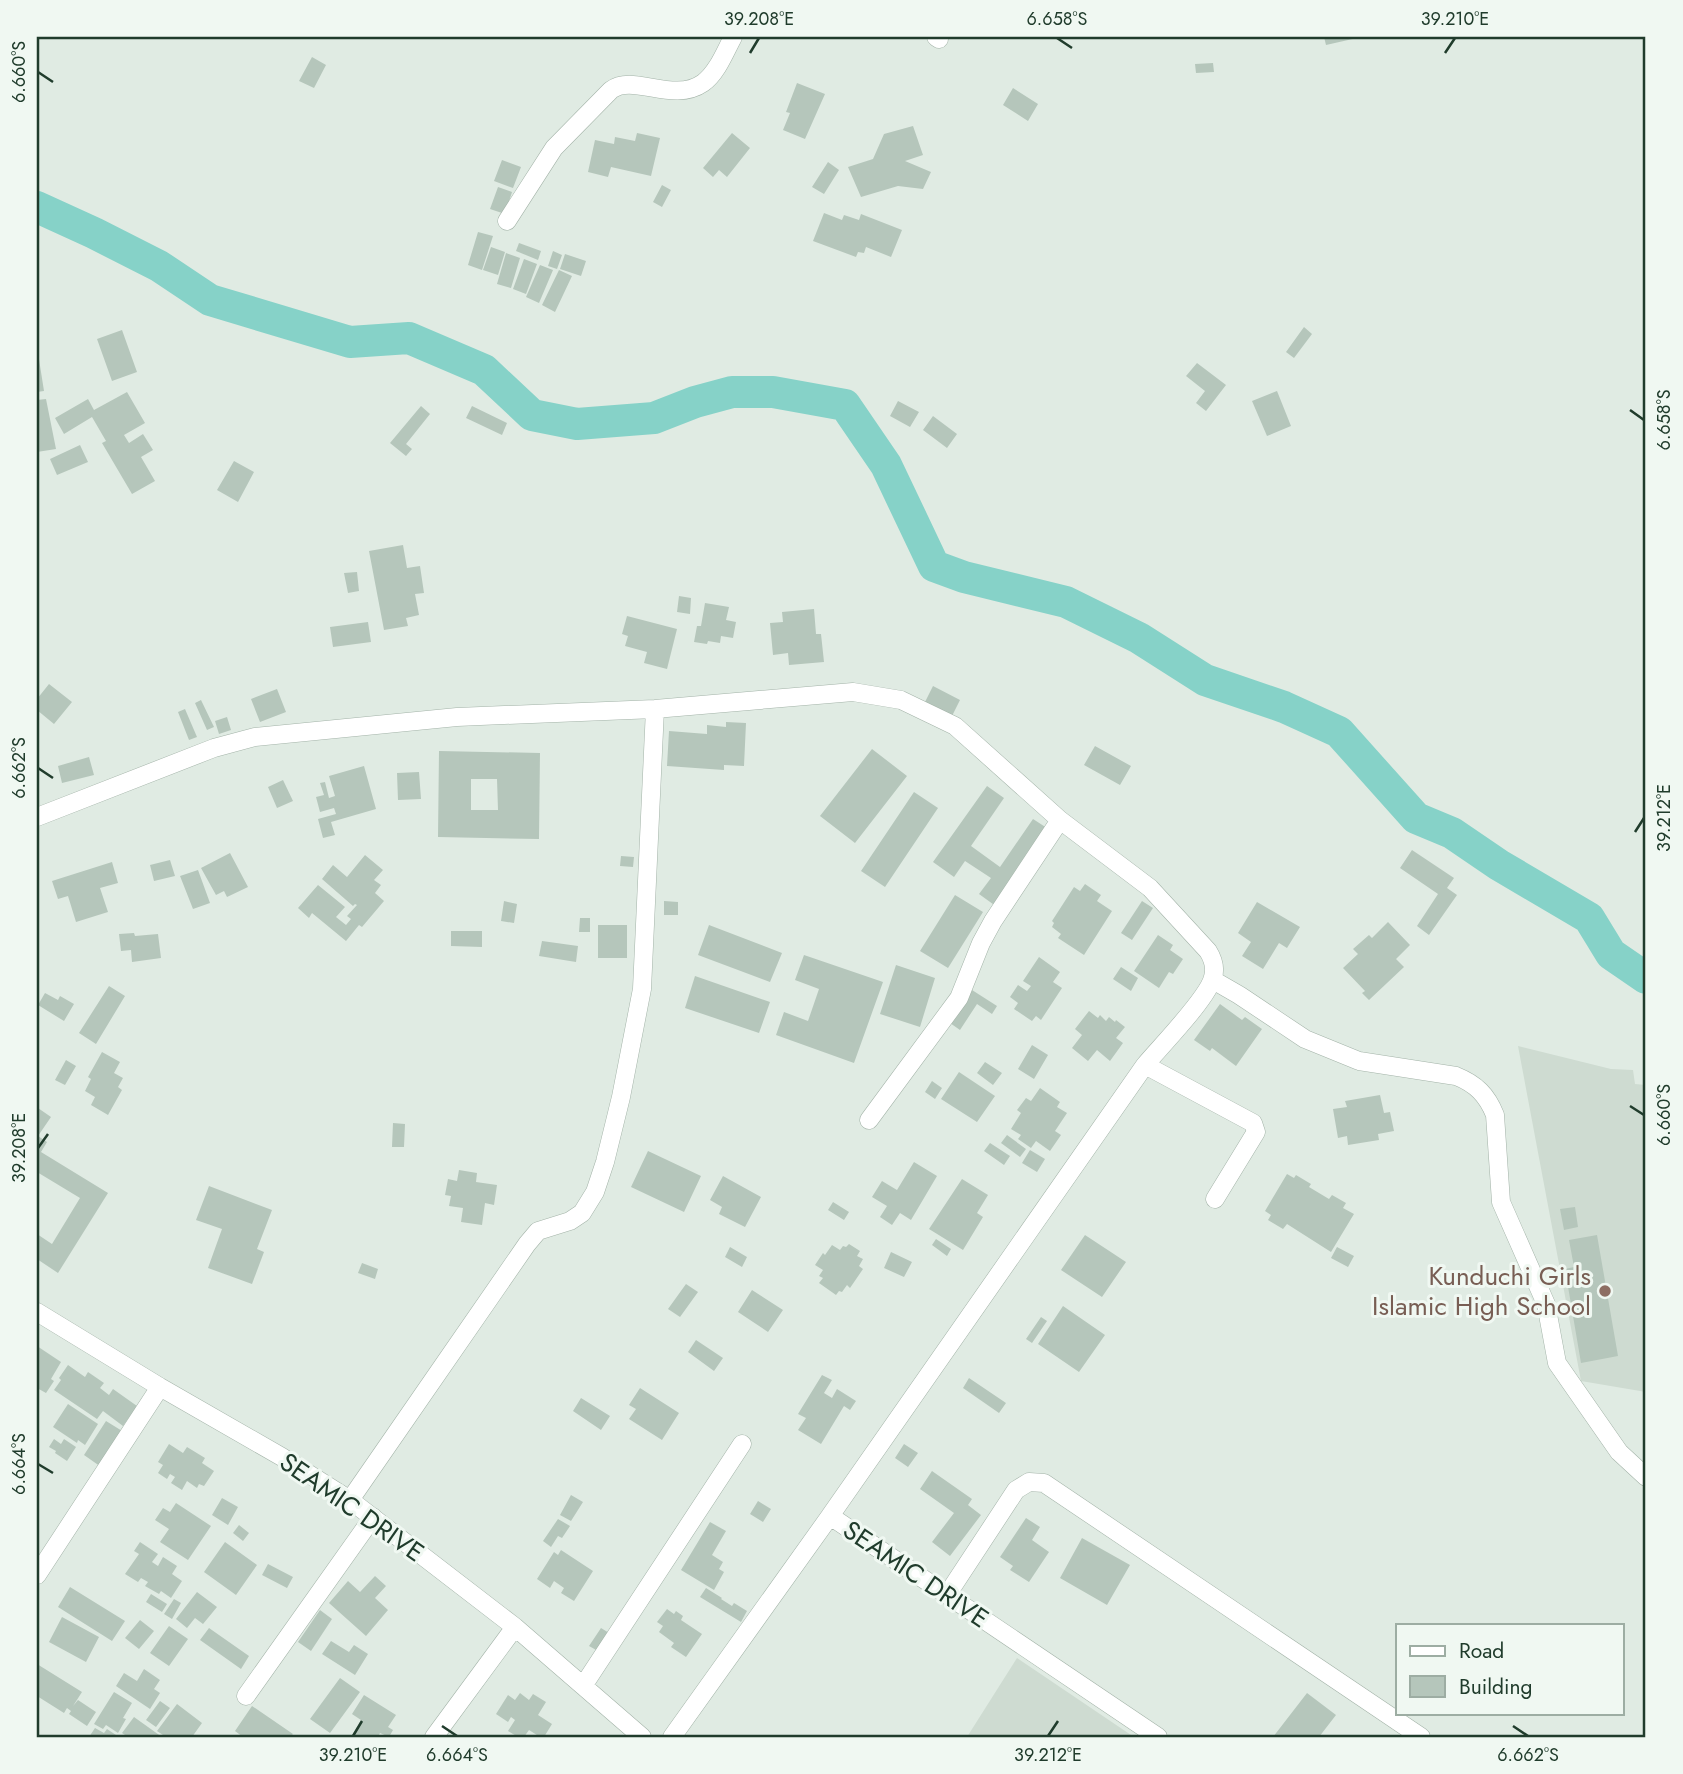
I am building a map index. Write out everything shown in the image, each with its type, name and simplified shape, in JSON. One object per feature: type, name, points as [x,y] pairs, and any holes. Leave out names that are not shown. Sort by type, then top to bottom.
[{"type":"street","points":[[507,221],[554,148],[616,87],[627,85],[675,92],[690,90],[704,82],[714,71],[733,37]]},
{"type":"street","points":[[37,817],[214,748],[255,737],[457,717],[655,709],[853,692],[901,700],[955,726],[1060,820],[1150,888],[1208,951],[1213,960],[1213,980],[1198,1003],[1145,1065],[831,1516]]},
{"type":"street","points":[[350,1500],[527,1244],[538,1231],[582,1213],[595,1192],[621,1097],[642,989],[655,709]]},
{"type":"street","points":[[869,1120],[959,998],[993,921],[1060,820]]},
{"type":"street","points":[[1213,980],[1305,1039],[1359,1061],[1456,1076],[1481,1090],[1495,1115],[1501,1202],[1546,1304],[1557,1363],[1619,1452],[1646,1477]]},
{"type":"street","points":[[1145,1065],[1253,1123],[1256,1132],[1215,1199]]},
{"type":"street","name":"SEAMIC DRIVE","points":[[37,1312],[350,1500],[515,1627],[642,1737]]},
{"type":"street","points":[[37,1576],[160,1387]]},
{"type":"street","points":[[583,1686],[742,1444]]},
{"type":"street","points":[[947,1595],[1016,1490],[1029,1482],[1044,1483],[1421,1737]]},
{"type":"street","name":"SEAMIC DRIVE","points":[[672,1737],[831,1516],[1158,1737]]},
{"type":"street","points":[[246,1696],[373,1517]]},
{"type":"street","points":[[434,1737],[515,1627]]},
{"type":"shaded area","name":"Kunduchi Girls Islamic High School","points":[[1518,1046],[1611,1069],[1633,1070],[1635,1084],[1646,1085],[1646,1392],[1581,1381]]},
{"type":"shaded area","points":[[1017,1658],[1134,1737],[967,1737]]},
{"type":"building","points":[[1324,37],[1357,37],[1357,38],[1326,45]]},
{"type":"building","points":[[312,57],[326,65],[314,88],[299,81]]},
{"type":"building","points":[[1213,63],[1214,72],[1196,73],[1195,64]]},
{"type":"building","points":[[797,83],[825,94],[805,139],[783,130],[790,113],[786,112]]},
{"type":"building","points":[[1013,88],[1038,104],[1028,121],[1003,105]]},
{"type":"building","points":[[913,126],[923,155],[905,161],[931,172],[923,189],[898,186],[861,197],[848,167],[873,159],[884,134]]},
{"type":"building","points":[[637,133],[660,138],[651,176],[611,167],[608,177],[588,172],[595,140],[614,144],[615,137],[635,141]]},
{"type":"building","points":[[732,133],[750,148],[727,177],[719,170],[713,177],[703,168]]},
{"type":"building","points":[[502,160],[521,167],[513,188],[494,181]]},
{"type":"building","points":[[828,162],[839,170],[824,194],[812,187]]},
{"type":"building","points":[[662,185],[671,190],[662,207],[653,202]]},
{"type":"building","points":[[498,187],[512,192],[505,214],[490,209]]},
{"type":"building","points":[[824,213],[842,220],[844,215],[859,220],[861,214],[902,230],[891,257],[866,247],[864,253],[858,252],[856,257],[813,241]]},
{"type":"building","points":[[478,232],[493,236],[482,270],[468,265]]},
{"type":"building","points":[[519,243],[541,251],[538,260],[516,251]]},
{"type":"building","points":[[491,247],[505,252],[498,275],[483,270]]},
{"type":"building","points":[[553,251],[562,255],[557,269],[548,266]]},
{"type":"building","points":[[506,253],[520,258],[511,288],[497,284]]},
{"type":"building","points":[[565,254],[586,261],[581,276],[560,269]]},
{"type":"building","points":[[524,259],[537,264],[526,294],[513,289]]},
{"type":"building","points":[[540,265],[553,270],[539,303],[526,297]]},
{"type":"building","points":[[559,270],[572,276],[555,312],[542,305]]},
{"type":"building","points":[[1304,327],[1312,334],[1294,358],[1286,352]]},
{"type":"building","points":[[122,330],[137,372],[112,381],[97,339]]},
{"type":"building","points":[[37,353],[44,391],[37,392]]},
{"type":"building","points":[[1197,363],[1226,385],[1206,411],[1196,403],[1205,391],[1186,376]]},
{"type":"building","points":[[1277,391],[1291,426],[1267,436],[1252,401]]},
{"type":"building","points":[[127,392],[145,423],[124,435],[129,443],[143,434],[153,450],[141,457],[155,481],[132,494],[102,443],[106,441],[92,417],[64,434],[55,418],[88,399],[94,410]]},
{"type":"building","points":[[46,399],[56,449],[37,452],[37,400]]},
{"type":"building","points":[[898,401],[919,412],[910,427],[890,416]]},
{"type":"building","points":[[421,406],[430,414],[406,444],[412,449],[406,456],[390,443]]},
{"type":"building","points":[[472,406],[507,423],[502,435],[466,418]]},
{"type":"building","points":[[933,416],[957,434],[947,448],[923,430]]},
{"type":"building","points":[[80,445],[88,462],[57,475],[50,459]]},
{"type":"building","points":[[234,461],[254,472],[238,502],[217,490]]},
{"type":"building","points":[[403,545],[407,568],[420,566],[424,593],[415,594],[419,615],[406,618],[408,626],[384,630],[369,551]]},
{"type":"building","points":[[357,572],[359,591],[348,593],[344,573]]},
{"type":"building","points":[[679,596],[691,598],[690,614],[677,612]]},
{"type":"building","points":[[705,603],[729,607],[726,620],[736,622],[733,638],[721,636],[720,643],[694,642],[697,626],[701,626]]},
{"type":"building","points":[[814,609],[816,634],[821,634],[824,662],[789,665],[788,653],[773,655],[770,623],[783,622],[782,612]]},
{"type":"building","points":[[627,616],[677,629],[667,669],[644,663],[647,652],[625,646],[628,636],[622,634]]},
{"type":"building","points":[[368,622],[371,642],[333,647],[330,627]]},
{"type":"building","points":[[49,684],[72,702],[54,724],[37,710],[37,699]]},
{"type":"building","points":[[933,686],[960,700],[952,716],[925,702]]},
{"type":"building","points":[[277,689],[286,712],[260,722],[251,699]]},
{"type":"building","points":[[201,700],[214,727],[207,730],[195,703]]},
{"type":"building","points":[[185,709],[197,737],[189,740],[178,712]]},
{"type":"building","points":[[227,717],[231,730],[219,734],[215,721]]},
{"type":"building","points":[[726,722],[746,723],[744,766],[724,765],[724,770],[667,766],[669,731],[707,734],[707,725],[726,727]]},
{"type":"building","points":[[1095,746],[1131,766],[1120,785],[1084,765]]},
{"type":"building","points":[[872,749],[907,776],[855,843],[820,816]]},
{"type":"building","points":[[439,751],[540,753],[539,839],[438,837]],"holes":[[[471,779],[497,779],[498,810],[471,810]]]},
{"type":"building","points":[[89,757],[94,775],[62,783],[58,766]]},
{"type":"building","points":[[364,766],[376,809],[331,822],[335,835],[323,838],[318,819],[336,814],[334,808],[320,812],[316,797],[324,795],[320,783],[325,782],[329,798],[335,796],[329,776]]},
{"type":"building","points":[[419,772],[421,799],[398,800],[397,773]]},
{"type":"building","points":[[283,780],[293,801],[277,808],[268,787]]},
{"type":"building","points":[[987,786],[1004,798],[971,846],[1000,867],[1033,819],[1050,830],[997,907],[979,894],[991,878],[965,861],[954,877],[933,862]]},
{"type":"building","points":[[914,792],[938,808],[885,887],[861,871]]},
{"type":"building","points":[[1412,850],[1454,878],[1447,888],[1457,895],[1429,935],[1417,926],[1438,894],[1400,868]]},
{"type":"building","points":[[230,853],[248,887],[227,897],[224,891],[216,895],[201,868]]},
{"type":"building","points":[[365,855],[383,870],[374,880],[381,885],[375,893],[384,901],[346,941],[312,913],[309,918],[298,908],[318,885],[345,907],[336,917],[346,925],[351,919],[347,916],[357,905],[353,906],[322,879],[333,865],[347,877]]},
{"type":"building","points":[[621,856],[634,857],[633,867],[620,866]]},
{"type":"building","points":[[170,860],[175,876],[154,881],[150,865]]},
{"type":"building","points":[[112,862],[118,883],[100,888],[108,912],[76,922],[68,896],[58,899],[52,881]]},
{"type":"building","points":[[198,870],[210,903],[193,909],[180,876]]},
{"type":"building","points":[[1085,884],[1101,895],[1097,901],[1112,911],[1084,955],[1058,938],[1061,934],[1052,927],[1052,921],[1074,887],[1080,891]]},
{"type":"building","points":[[955,895],[983,912],[948,968],[920,951]]},
{"type":"building","points":[[504,901],[517,904],[514,923],[501,921]]},
{"type":"building","points":[[664,901],[678,902],[678,915],[664,915]]},
{"type":"building","points":[[1142,901],[1153,908],[1132,940],[1121,933]]},
{"type":"building","points":[[1257,902],[1300,927],[1287,948],[1279,943],[1263,969],[1242,956],[1251,942],[1238,933]]},
{"type":"building","points":[[580,918],[590,918],[590,932],[579,932]]},
{"type":"building","points":[[1388,922],[1410,945],[1396,959],[1404,967],[1369,1000],[1362,993],[1365,991],[1343,968],[1358,954],[1353,949],[1369,935],[1372,938]]},
{"type":"building","points":[[598,925],[627,925],[627,958],[598,958]]},
{"type":"building","points":[[709,925],[782,953],[770,982],[698,955]]},
{"type":"building","points":[[451,931],[482,931],[482,947],[451,946]]},
{"type":"building","points":[[134,933],[135,936],[158,934],[161,958],[132,962],[131,950],[121,951],[119,934]]},
{"type":"building","points":[[1158,935],[1173,945],[1170,950],[1183,959],[1173,974],[1169,972],[1159,988],[1134,971]]},
{"type":"building","points":[[542,941],[578,946],[576,962],[539,956]]},
{"type":"building","points":[[804,955],[883,982],[854,1063],[776,1035],[784,1012],[808,1021],[819,989],[795,980]]},
{"type":"building","points":[[1039,957],[1060,972],[1053,982],[1062,988],[1041,1020],[1036,1016],[1032,1021],[1014,1009],[1018,1003],[1010,997],[1018,985],[1027,991],[1031,986],[1023,981]]},
{"type":"building","points":[[896,965],[935,978],[920,1027],[880,1014]]},
{"type":"building","points":[[1121,967],[1138,978],[1131,991],[1113,979]]},
{"type":"building","points":[[695,976],[770,1002],[759,1033],[685,1008]]},
{"type":"building","points":[[109,986],[125,996],[96,1044],[79,1033]]},
{"type":"building","points":[[972,990],[997,1006],[992,1014],[977,1004],[960,1030],[950,1023]]},
{"type":"building","points":[[45,993],[58,1000],[60,996],[74,1004],[64,1021],[38,1005]]},
{"type":"building","points":[[1220,1004],[1242,1020],[1245,1017],[1262,1029],[1236,1066],[1212,1048],[1210,1051],[1194,1040]]},
{"type":"building","points":[[1089,1011],[1098,1018],[1100,1015],[1106,1021],[1109,1017],[1115,1022],[1116,1020],[1125,1027],[1116,1038],[1123,1043],[1110,1061],[1097,1050],[1088,1061],[1072,1048],[1082,1035],[1075,1029]]},
{"type":"building","points":[[1032,1045],[1048,1055],[1034,1079],[1018,1069]]},
{"type":"building","points":[[102,1052],[120,1062],[114,1073],[123,1078],[118,1087],[122,1090],[108,1115],[91,1105],[95,1097],[85,1091],[91,1079],[88,1077]]},
{"type":"building","points":[[66,1060],[76,1066],[65,1085],[55,1080]]},
{"type":"building","points":[[985,1062],[1002,1073],[993,1085],[977,1073]]},
{"type":"building","points":[[959,1072],[995,1096],[977,1122],[941,1099]]},
{"type":"building","points":[[932,1081],[942,1088],[935,1099],[925,1092]]},
{"type":"building","points":[[1040,1088],[1060,1102],[1057,1107],[1067,1113],[1055,1131],[1061,1135],[1050,1151],[1036,1141],[1031,1148],[1018,1139],[1021,1135],[1011,1129],[1021,1113],[1017,1110],[1026,1098],[1031,1101]]},
{"type":"building","points":[[1380,1095],[1384,1113],[1390,1112],[1394,1131],[1378,1134],[1379,1140],[1348,1145],[1347,1136],[1338,1138],[1333,1109],[1347,1107],[1345,1101]]},
{"type":"building","points":[[38,1108],[51,1117],[38,1136],[47,1142],[41,1152],[108,1193],[58,1273],[37,1259],[37,1234],[52,1244],[80,1198],[37,1172]]},
{"type":"building","points":[[393,1123],[405,1124],[404,1147],[392,1147]]},
{"type":"building","points":[[1007,1135],[1026,1149],[1020,1157],[1001,1143]]},
{"type":"building","points":[[990,1143],[1010,1156],[1004,1165],[984,1151]]},
{"type":"building","points":[[1030,1150],[1045,1159],[1037,1172],[1022,1163]]},
{"type":"building","points":[[648,1151],[701,1176],[684,1212],[631,1187]]},
{"type":"building","points":[[914,1162],[937,1176],[911,1220],[900,1213],[892,1225],[880,1217],[887,1206],[872,1197],[882,1181],[897,1190]]},
{"type":"building","points":[[459,1170],[477,1173],[476,1182],[497,1185],[494,1205],[485,1203],[482,1225],[461,1222],[463,1208],[449,1206],[451,1196],[445,1195],[448,1179],[457,1181]]},
{"type":"building","points":[[1287,1174],[1294,1178],[1296,1175],[1329,1199],[1332,1195],[1346,1203],[1343,1208],[1354,1214],[1331,1252],[1287,1224],[1283,1229],[1268,1220],[1271,1215],[1265,1211]]},
{"type":"building","points":[[723,1176],[761,1197],[745,1227],[719,1214],[722,1207],[710,1200]]},
{"type":"building","points":[[962,1179],[988,1195],[977,1213],[983,1217],[963,1250],[929,1229]]},
{"type":"building","points":[[209,1186],[272,1210],[257,1249],[264,1252],[252,1284],[208,1268],[222,1229],[196,1220]]},
{"type":"building","points":[[833,1202],[849,1212],[844,1220],[828,1210]]},
{"type":"building","points":[[1575,1207],[1578,1227],[1564,1230],[1560,1209]]},
{"type":"building","points":[[1085,1235],[1126,1262],[1102,1297],[1061,1270]]},
{"type":"building","points":[[1597,1235],[1618,1356],[1581,1363],[1565,1269],[1574,1267],[1569,1240]]},
{"type":"building","points":[[936,1239],[951,1249],[947,1256],[932,1245]]},
{"type":"building","points":[[849,1244],[860,1251],[857,1256],[863,1259],[859,1266],[863,1269],[850,1288],[847,1285],[836,1295],[819,1283],[823,1278],[819,1276],[823,1270],[815,1265],[832,1245],[840,1250]]},
{"type":"building","points":[[730,1247],[747,1257],[742,1267],[725,1257]]},
{"type":"building","points":[[1337,1247],[1354,1256],[1348,1267],[1331,1258]]},
{"type":"building","points":[[891,1252],[912,1262],[904,1277],[884,1268]]},
{"type":"building","points":[[362,1263],[378,1269],[375,1279],[358,1273]]},
{"type":"building","points":[[686,1284],[698,1292],[680,1317],[668,1309]]},
{"type":"building","points":[[752,1290],[783,1310],[768,1332],[738,1312]]},
{"type":"building","points":[[1063,1306],[1105,1335],[1079,1372],[1038,1344]]},
{"type":"building","points":[[1041,1317],[1047,1321],[1032,1343],[1026,1339]]},
{"type":"building","points":[[696,1340],[723,1358],[714,1371],[688,1352]]},
{"type":"building","points":[[37,1346],[61,1362],[46,1393],[37,1388]]},
{"type":"building","points":[[68,1365],[85,1377],[88,1372],[104,1383],[100,1388],[109,1395],[113,1389],[137,1406],[123,1426],[103,1411],[97,1419],[54,1390]]},
{"type":"building","points":[[822,1375],[832,1380],[824,1393],[832,1398],[837,1389],[856,1401],[850,1410],[844,1406],[821,1444],[798,1430],[806,1418],[798,1414]]},
{"type":"building","points":[[969,1378],[1006,1403],[999,1413],[963,1388]]},
{"type":"building","points":[[640,1388],[679,1413],[662,1440],[629,1419],[636,1409],[629,1405]]},
{"type":"building","points":[[581,1398],[610,1416],[601,1430],[573,1411]]},
{"type":"building","points":[[68,1404],[98,1424],[85,1445],[78,1440],[77,1443],[53,1427]]},
{"type":"building","points":[[106,1421],[127,1434],[104,1469],[84,1455]]},
{"type":"building","points":[[54,1439],[61,1444],[64,1439],[76,1447],[67,1461],[49,1447]]},
{"type":"building","points":[[169,1444],[183,1453],[187,1447],[205,1458],[202,1463],[214,1471],[204,1486],[199,1484],[197,1488],[187,1481],[182,1490],[171,1483],[175,1477],[170,1474],[167,1479],[158,1473],[163,1465],[158,1462]]},
{"type":"building","points":[[904,1444],[918,1453],[908,1467],[895,1458]]},
{"type":"building","points":[[932,1471],[972,1499],[968,1505],[981,1515],[950,1556],[932,1542],[954,1513],[920,1489]]},
{"type":"building","points":[[571,1495],[583,1502],[571,1521],[560,1515]]},
{"type":"building","points":[[222,1498],[238,1507],[228,1525],[212,1515]]},
{"type":"building","points":[[758,1501],[771,1509],[763,1522],[750,1514]]},
{"type":"building","points":[[176,1503],[211,1526],[188,1560],[160,1542],[169,1529],[155,1520],[163,1508],[170,1512]]},
{"type":"building","points":[[1026,1518],[1040,1527],[1032,1540],[1049,1552],[1029,1582],[1010,1570],[1013,1566],[1000,1557]]},
{"type":"building","points":[[558,1519],[570,1526],[562,1538],[558,1536],[551,1547],[543,1541]]},
{"type":"building","points":[[710,1522],[726,1531],[712,1555],[723,1562],[719,1569],[724,1572],[714,1590],[681,1570]]},
{"type":"building","points":[[239,1525],[249,1533],[243,1541],[233,1533]]},
{"type":"building","points":[[1082,1538],[1130,1565],[1107,1605],[1060,1578]]},
{"type":"building","points":[[140,1542],[158,1554],[152,1562],[158,1566],[163,1557],[177,1566],[172,1574],[182,1581],[171,1598],[161,1591],[159,1594],[145,1586],[148,1582],[141,1578],[138,1582],[125,1574],[139,1554],[134,1551]]},
{"type":"building","points":[[225,1542],[257,1565],[236,1595],[204,1572]]},
{"type":"building","points":[[561,1550],[593,1571],[574,1601],[561,1593],[564,1588],[554,1581],[550,1588],[537,1579],[554,1552],[558,1555]]},
{"type":"building","points":[[268,1564],[293,1577],[287,1588],[262,1575]]},
{"type":"building","points":[[375,1576],[386,1586],[375,1598],[388,1610],[366,1636],[329,1603],[348,1581],[360,1592]]},
{"type":"building","points":[[70,1587],[125,1621],[112,1641],[58,1607]]},
{"type":"building","points":[[706,1588],[732,1606],[734,1603],[747,1611],[741,1622],[700,1597]]},
{"type":"building","points":[[197,1592],[217,1607],[203,1624],[195,1618],[187,1628],[176,1619]]},
{"type":"building","points":[[151,1594],[167,1604],[162,1612],[146,1602]]},
{"type":"building","points":[[174,1599],[181,1603],[172,1619],[164,1614]]},
{"type":"building","points":[[667,1609],[683,1616],[681,1620],[702,1634],[686,1657],[671,1647],[674,1643],[659,1632],[663,1626],[657,1622]]},
{"type":"building","points":[[320,1610],[332,1619],[311,1651],[298,1642]]},
{"type":"building","points":[[62,1617],[99,1637],[86,1662],[49,1642]]},
{"type":"building","points":[[140,1620],[154,1631],[139,1649],[125,1638]]},
{"type":"building","points":[[169,1626],[188,1639],[169,1666],[150,1653]]},
{"type":"building","points":[[209,1628],[249,1656],[241,1669],[200,1640]]},
{"type":"building","points":[[601,1628],[609,1633],[598,1651],[589,1646]]},
{"type":"building","points":[[331,1641],[349,1652],[354,1645],[368,1654],[355,1675],[322,1654]]},
{"type":"building","points":[[37,1664],[82,1692],[73,1706],[78,1700],[96,1712],[87,1726],[69,1714],[71,1711],[67,1708],[64,1713],[37,1696]]},
{"type":"building","points":[[144,1669],[160,1680],[154,1689],[160,1693],[150,1709],[116,1686],[124,1673],[137,1681]]},
{"type":"building","points":[[340,1678],[360,1692],[330,1733],[310,1719]]},
{"type":"building","points":[[114,1692],[132,1703],[118,1733],[106,1725],[103,1729],[94,1724]]},
{"type":"building","points":[[520,1693],[529,1700],[533,1694],[546,1702],[538,1715],[552,1724],[544,1737],[529,1730],[524,1737],[518,1737],[508,1731],[515,1720],[511,1717],[508,1722],[496,1714],[508,1695],[515,1700]]},
{"type":"building","points":[[1307,1693],[1336,1715],[1319,1737],[1273,1737]]},
{"type":"building","points":[[364,1695],[396,1715],[388,1727],[393,1730],[389,1737],[380,1733],[378,1737],[351,1737],[361,1720],[352,1714]]},
{"type":"building","points":[[160,1701],[170,1708],[156,1727],[146,1720]]},
{"type":"building","points":[[177,1704],[202,1723],[192,1737],[166,1737],[157,1731]]},
{"type":"building","points":[[252,1706],[293,1734],[290,1737],[243,1737],[235,1731]]},
{"type":"building","points":[[134,1717],[162,1737],[128,1737],[122,1733]]},
{"type":"building","points":[[95,1728],[104,1733],[107,1729],[119,1737],[89,1737]]},
{"type":"waterway","points":[[37,207],[159,266],[210,300],[350,342],[409,338],[484,370],[532,415],[577,424],[654,418],[695,402],[732,392],[773,392],[845,405],[886,465],[934,566],[964,577],[1066,602],[1139,638],[1205,680],[1284,707],[1339,732],[1416,818],[1452,833],[1499,865],[1589,918],[1611,954],[1646,978]]},
{"type":"place","name":"Kunduchi Girls Islamic High School","points":[[1605,1291]]}]
